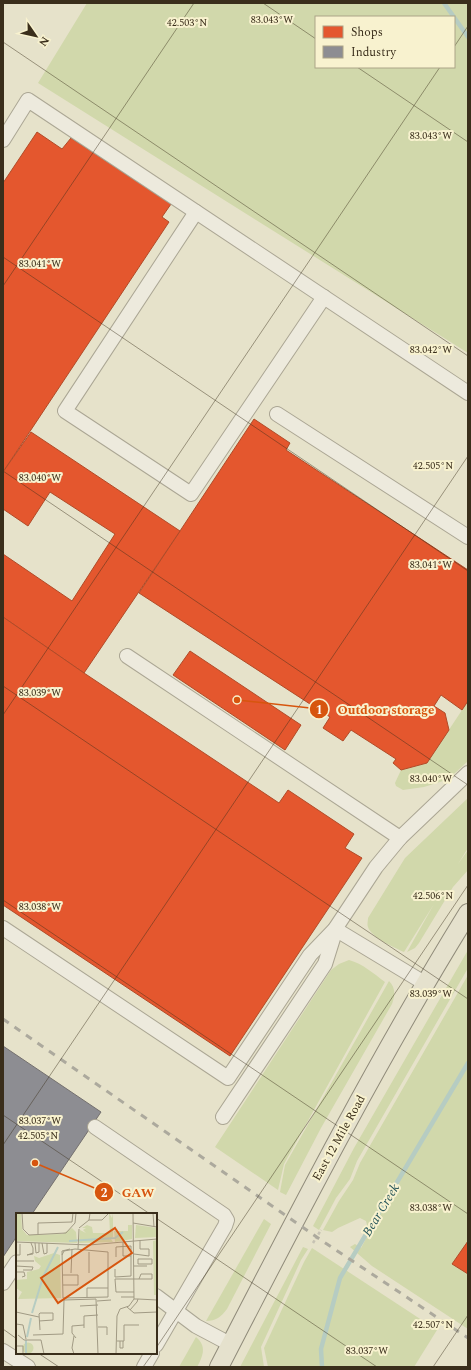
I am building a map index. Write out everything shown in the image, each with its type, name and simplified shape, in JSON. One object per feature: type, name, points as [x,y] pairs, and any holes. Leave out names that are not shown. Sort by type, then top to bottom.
[{"type":"main road","name":"East 12 Mile Road","points":[[219,1367],[332,1148],[468,913]]},
{"type":"lane","points":[[3,140],[28,100],[468,393]]},
{"type":"lane","points":[[196,212],[65,411],[191,494],[324,297]]},
{"type":"lane","points":[[277,414],[468,537]]},
{"type":"lane","points":[[127,656],[400,838]]},
{"type":"lane","points":[[3,928],[228,1078],[310,954],[335,929],[376,867],[400,838],[468,774]]},
{"type":"lane","points":[[335,929],[426,984]]},
{"type":"lane","points":[[223,1117],[325,964],[335,929]]},
{"type":"lane","points":[[95,1127],[224,1215],[227,1220],[157,1343]]},
{"type":"lane","points":[[3,1283],[16,1264]]},
{"type":"lane","points":[[157,1297],[196,1326],[230,1344]]},
{"type":"lane","points":[[3,1351],[28,1367]]},
{"type":"lane","points":[[144,1367],[151,1354]]},
{"type":"path","points":[[313,1243],[321,1230]]},
{"type":"green space","points":[[87,3],[468,3],[468,353],[38,83]]},
{"type":"green space","points":[[468,701],[468,761],[455,773],[443,781],[424,787],[403,790],[396,786],[395,783],[401,770],[427,763]]},
{"type":"green space","points":[[468,798],[468,848],[458,864],[468,850],[468,870],[453,887],[415,948],[407,952],[434,904],[404,952],[395,948],[384,942],[370,931],[368,927],[368,918],[405,858]]},
{"type":"green space","points":[[468,950],[468,968],[357,1161],[350,1179],[336,1198],[319,1230],[313,1226],[354,1148]]},
{"type":"green space","points":[[349,960],[363,966],[385,982],[284,1164],[278,1190],[215,1147],[331,970],[339,964]]},
{"type":"green space","points":[[468,975],[468,1241],[453,1264],[468,1274],[468,1329],[372,1266],[350,1247],[355,1244],[361,1248],[369,1233],[366,1221],[360,1218],[332,1232],[323,1230],[339,1201],[353,1180],[360,1163]]},
{"type":"green space","points":[[389,981],[393,986],[394,992],[392,1004],[321,1128],[286,1195],[280,1192],[285,1165]]},
{"type":"green space","points":[[264,1219],[271,1224],[227,1309],[218,1318],[206,1321]]},
{"type":"green space","points":[[303,1247],[308,1249],[301,1260],[261,1347],[264,1367],[240,1367]]},
{"type":"green space","points":[[312,1248],[437,1330],[414,1367],[268,1367],[264,1348]]},
{"type":"green space","points":[[196,1337],[202,1344],[203,1348],[201,1359],[197,1367],[179,1367]]},
{"type":"building: Shops","points":[[37,132],[62,149],[71,138],[171,204],[162,217],[169,222],[3,472],[3,183]]},
{"type":"building: Shops","points":[[254,419],[290,443],[286,450],[468,570],[468,701],[462,710],[441,695],[434,706],[445,713],[449,730],[427,763],[401,770],[393,763],[396,759],[351,730],[343,741],[323,728],[330,717],[139,593]]},
{"type":"building: Shops","points":[[31,432],[180,531],[84,673],[3,617],[3,554],[72,601],[115,534],[50,492],[28,526],[3,509],[3,472]]},
{"type":"building: Shops","points":[[3,617],[279,803],[288,790],[354,834],[345,848],[362,858],[230,1056],[3,905]]},
{"type":"building: Shops","points":[[190,651],[301,725],[285,750],[173,675]]},
{"type":"building: Shops","points":[[468,1241],[468,1274],[452,1264]]},
{"type":"building: Industry","points":[[3,1046],[101,1112],[33,1213],[16,1213],[16,1238],[3,1257]]},
{"type":"waterway","name":"Bear Creek","points":[[444,3],[453,16]]},
{"type":"waterway","name":"Bear Creek","points":[[455,19],[468,37]]},
{"type":"waterway","name":"Bear Creek","points":[[322,1367],[321,1349],[340,1278],[468,1063]]},
{"type":"railway","points":[[3,1019],[324,1242],[468,1338]]},
{"type":"place","name":"Outdoor storage","points":[[237,700]]},
{"type":"place","name":"GAW","points":[[35,1163]]}]
